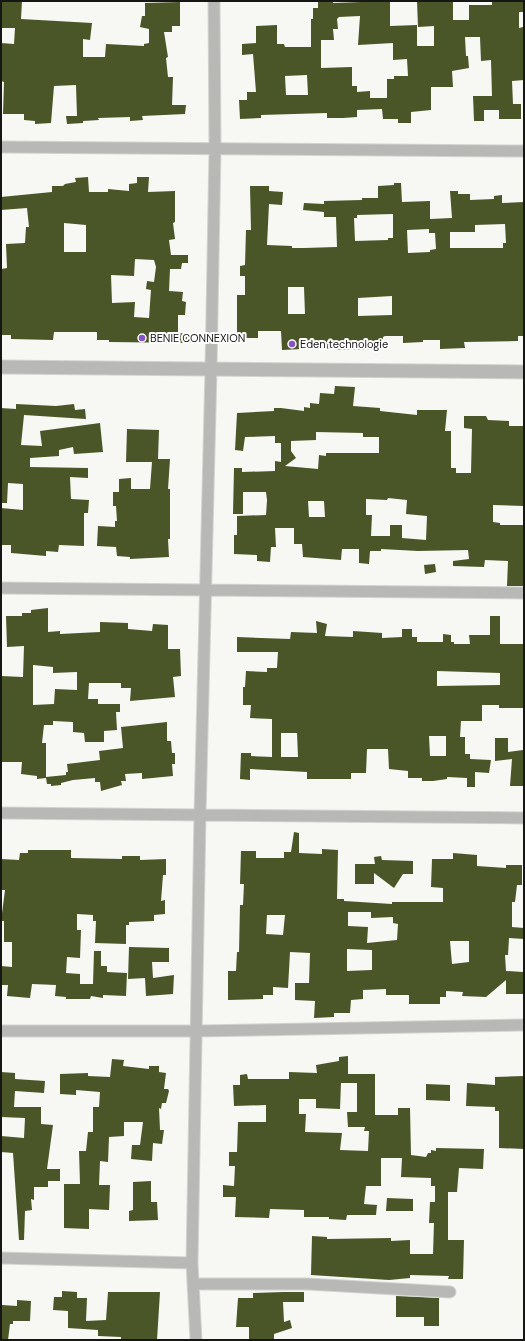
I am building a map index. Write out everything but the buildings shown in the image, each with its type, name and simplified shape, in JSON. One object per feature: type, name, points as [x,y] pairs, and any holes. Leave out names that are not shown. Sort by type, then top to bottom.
[{"type":"street","points":[[196,1340],[192,1263],[200,815],[215,149],[214,1]]},
{"type":"street","points":[[1,147],[524,151]]},
{"type":"street","points":[[1,367],[524,372]]},
{"type":"street","points":[[1,588],[524,593]]},
{"type":"street","points":[[1,813],[524,818]]},
{"type":"street","points":[[1,1031],[196,1031],[524,1025]]},
{"type":"street","points":[[1,1258],[192,1263]]},
{"type":"street","points":[[193,1284],[307,1284],[450,1292]]},
{"type":"place","name":"BENIE CONNEXION","points":[[142,338]]},
{"type":"place","name":"Eden technologie","points":[[292,344]]}]
